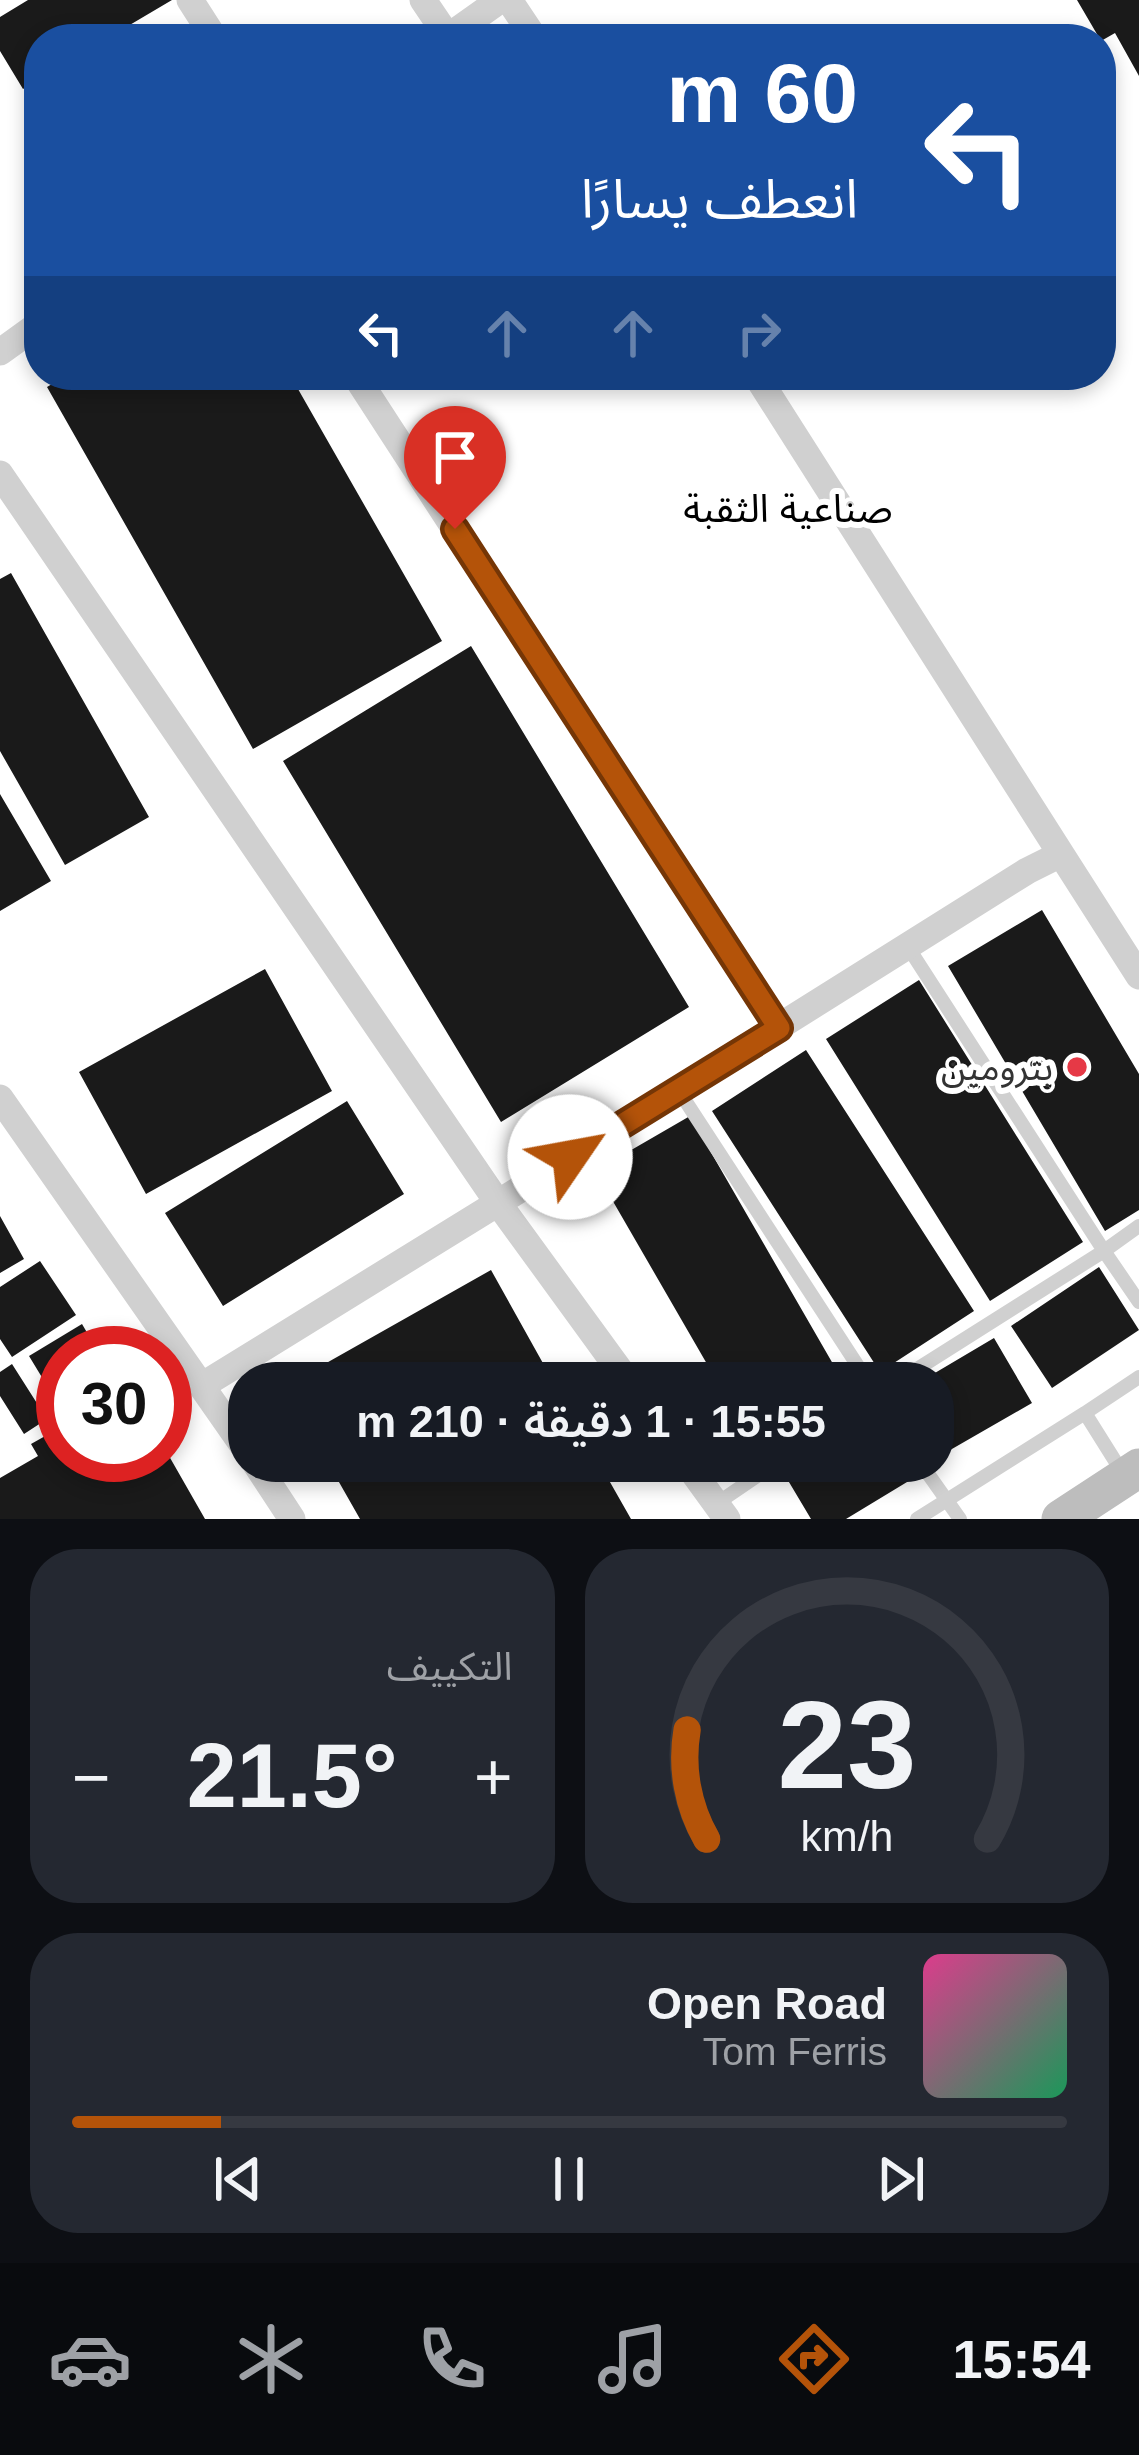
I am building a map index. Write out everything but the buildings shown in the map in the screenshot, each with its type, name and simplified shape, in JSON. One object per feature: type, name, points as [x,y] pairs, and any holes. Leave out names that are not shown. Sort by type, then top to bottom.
[{"type":"main road","points":[[1061,1519],[1132,1472]]},
{"type":"street","points":[[466,24],[500,0]]},
{"type":"street","points":[[365,390],[779,1028]]},
{"type":"street","points":[[766,390],[1139,976]]},
{"type":"street","points":[[0,474],[498,1203],[614,1362]]},
{"type":"street","points":[[203,1384],[1061,854]]},
{"type":"street","points":[[0,1098],[228,1422]]},
{"type":"street","points":[[268,1482],[292,1519]]},
{"type":"street","points":[[701,1482],[722,1511]]},
{"type":"lane","points":[[908,946],[1139,1302]]},
{"type":"lane","points":[[677,1088],[855,1362]]},
{"type":"lane","points":[[928,1362],[1139,1226]]},
{"type":"lane","points":[[917,1519],[1139,1377]]},
{"type":"lane","points":[[1084,1414],[1132,1472]]},
{"type":"lane","points":[[722,1511],[755,1482]]},
{"type":"lane","points":[[933,1482],[959,1519]]},
{"type":"place","name":"بترومين","points":[[1077,1067]]},
{"type":"district","name":"صناعية الثقبة","points":[[788,508]]},
{"type":"route","points":[[455,529],[779,1028],[570,1157]]}]
